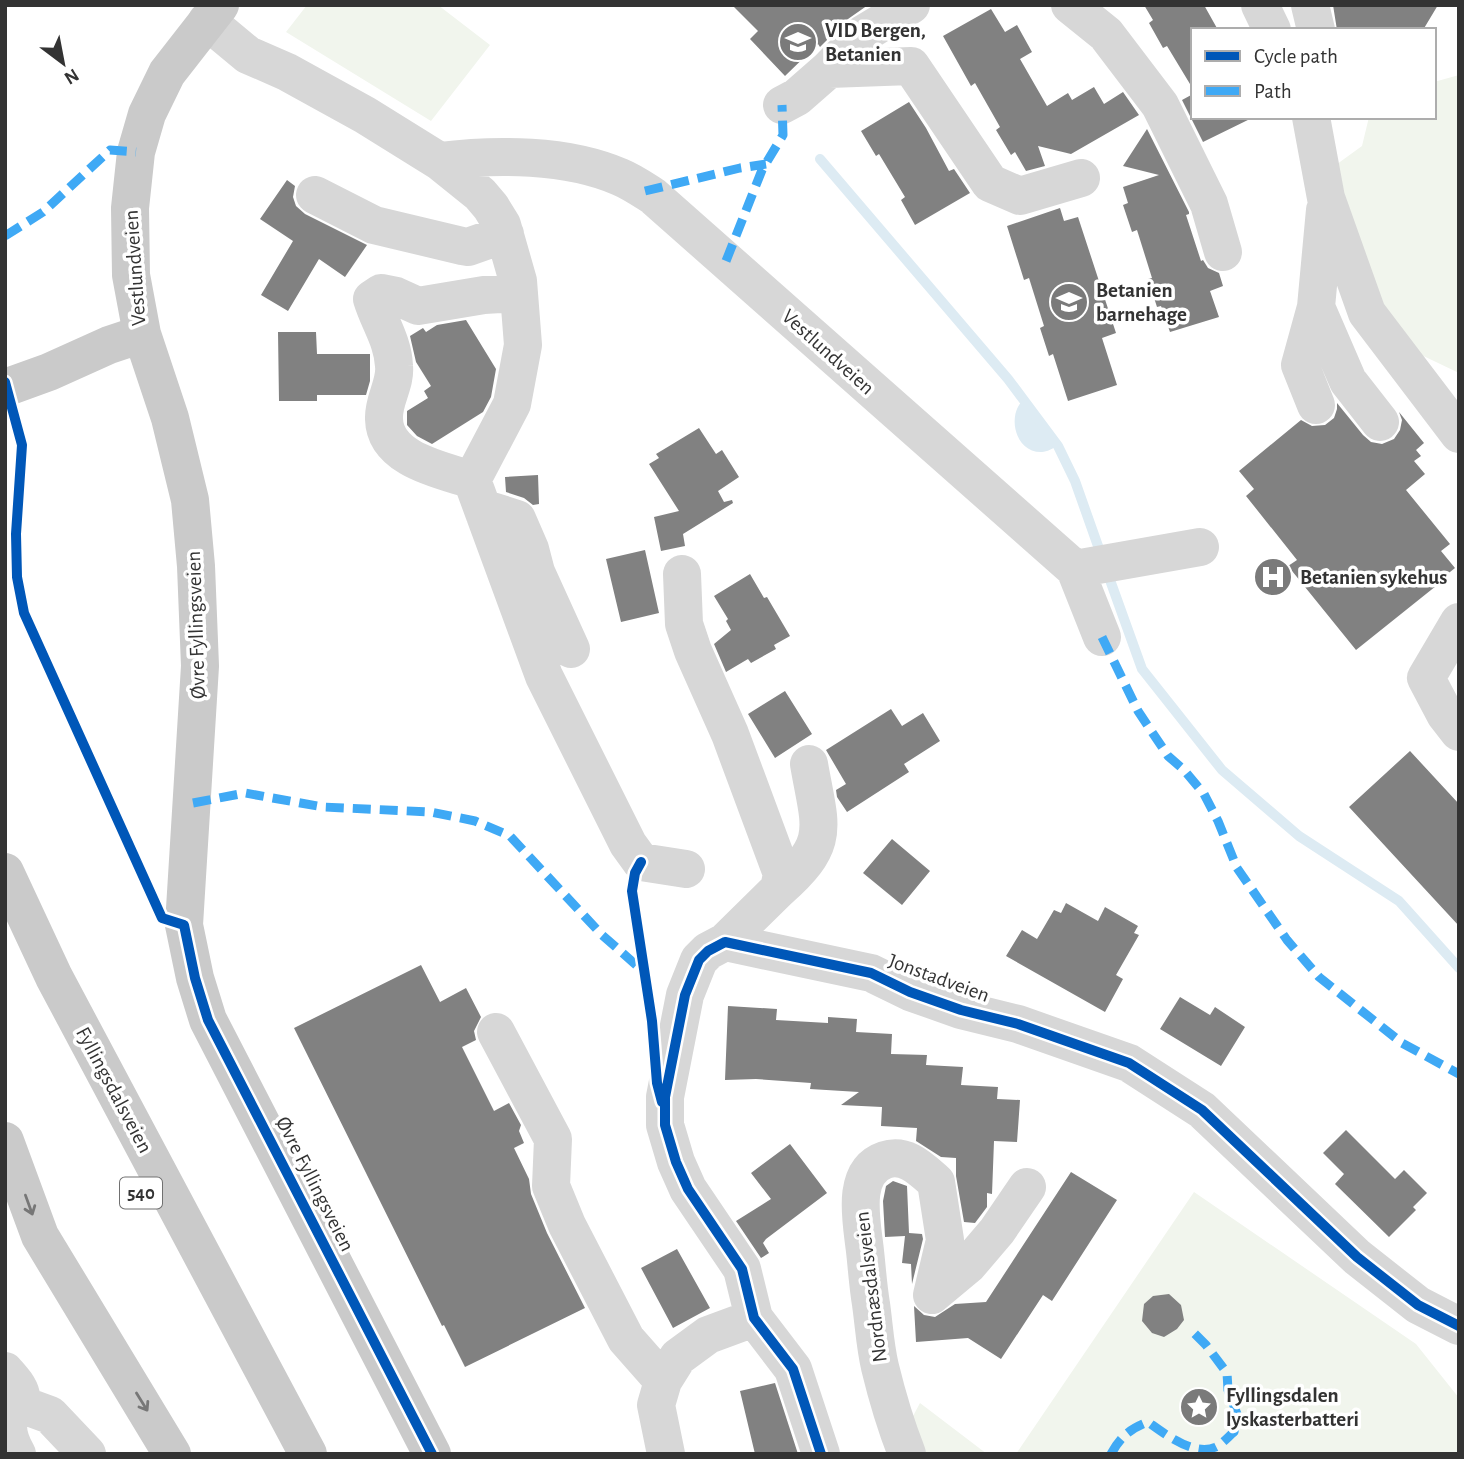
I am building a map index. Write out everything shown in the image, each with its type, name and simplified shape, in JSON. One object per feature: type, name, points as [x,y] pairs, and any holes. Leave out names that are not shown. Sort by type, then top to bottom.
[{"type":"main road","name":"Vestlundveien","points":[[125,339],[131,275],[130,208],[136,152],[147,114],[167,73],[214,13]]},
{"type":"main road","name":"Vestlundveien","points":[[5,364],[125,339]]},
{"type":"main road","name":"Vestlundveien","points":[[5,388],[125,339]]},
{"type":"main road","name":"Øvre Fyllingsveien","points":[[125,339],[170,418],[187,488],[196,566],[200,666],[184,925],[195,978],[208,1020],[432,1454]]},
{"type":"main road","name":"Fyllingsdalsveien","points":[[5,872],[54,978],[308,1454]]},
{"type":"main road","name":"Fyllingsdalsveien","points":[[5,931],[69,1059],[281,1454]]},
{"type":"main road","points":[[5,1141],[40,1236],[172,1454]]},
{"type":"street","points":[[782,105],[797,97],[829,69],[863,34],[911,5]]},
{"type":"street","points":[[1070,5],[1106,34],[1160,105],[1209,204],[1223,252]]},
{"type":"street","points":[[1260,5],[1271,28]]},
{"type":"street","points":[[1310,5],[1316,28]]},
{"type":"street","name":"Vestlundveien","points":[[214,13],[248,55],[287,72],[365,115],[439,161],[480,194],[491,207],[505,234],[519,281],[523,345],[512,404],[478,496]]},
{"type":"street","points":[[829,69],[911,65],[990,183],[1020,196],[1081,178]]},
{"type":"street","points":[[1311,119],[1326,198],[1367,313],[1459,434]]},
{"type":"street","name":"Vestlundveien","points":[[439,161],[465,158],[552,159],[621,177],[653,196],[1074,569]]},
{"type":"street","points":[[315,195],[374,225],[462,246],[468,247],[505,234]]},
{"type":"street","points":[[1316,405],[1300,365],[1316,307],[1326,198]]},
{"type":"street","points":[[518,293],[484,295],[418,306],[396,296],[381,293],[372,299],[392,345],[395,368],[383,421],[399,450],[478,496],[492,511],[517,519],[530,549],[536,572],[571,649]]},
{"type":"street","points":[[1316,307],[1348,381],[1380,422]]},
{"type":"street","points":[[478,496],[544,676],[628,845],[640,862],[686,869]]},
{"type":"street","points":[[1102,637],[1074,569],[1200,547]]},
{"type":"street","points":[[682,574],[684,624],[701,673],[730,734],[782,874],[779,890]]},
{"type":"street","points":[[1459,622],[1426,678],[1445,714],[1459,733]]},
{"type":"street","points":[[809,764],[820,825],[817,844],[800,871],[725,942],[708,951],[699,960],[685,995],[665,1097],[665,1125],[676,1162],[688,1189],[742,1269],[754,1318],[793,1369],[821,1454]]},
{"type":"street","name":"Jonstadveien","points":[[725,942],[871,973],[910,992],[961,1010],[1018,1024],[1129,1063],[1202,1110],[1357,1257],[1418,1305],[1459,1326]]},
{"type":"street","points":[[496,1032],[552,1139],[551,1186],[567,1225],[626,1339],[663,1381]]},
{"type":"street","name":"Nordnæsdalsveien","points":[[907,1454],[880,1368],[876,1342],[861,1222],[861,1197],[865,1180],[880,1162],[893,1158],[906,1159],[936,1182],[945,1240],[932,1295],[968,1265],[997,1231],[1027,1187]]},
{"type":"street","points":[[666,1454],[656,1405],[663,1381],[678,1357],[708,1335],[754,1318]]},
{"type":"street","points":[[13,1387],[8,1430],[17,1454]]},
{"type":"street","points":[[13,1387],[50,1415],[87,1454]]},
{"type":"shaded area","points":[[307,5],[438,5],[490,45],[431,121],[286,32]]},
{"type":"shaded area","points":[[1459,75],[1459,373],[1413,351],[1341,242],[1315,180],[1362,146],[1369,119],[1436,119],[1436,81]]},
{"type":"shaded area","points":[[1024,399],[1058,446],[1044,452],[1033,451],[1020,440],[1016,432],[1015,414]]},
{"type":"shaded area","points":[[1194,1192],[1416,1344],[1459,1398],[1459,1454],[1016,1454]]},
{"type":"shaded area","points":[[920,1403],[987,1454],[911,1454],[905,1431]]},
{"type":"building","name":"VID Bergen, Betanien","points":[[732,5],[868,5],[848,19],[820,47],[818,44],[785,76],[750,39],[758,31]]},
{"type":"building","points":[[1144,5],[1204,5],[1217,28],[1191,28],[1191,86],[1167,46],[1163,48],[1149,23],[1153,20]]},
{"type":"building","points":[[1333,5],[1438,5],[1424,28],[1337,28]]},
{"type":"building","points":[[991,9],[1005,32],[1017,25],[1032,52],[1020,59],[1047,106],[1068,93],[1072,100],[1094,87],[1104,104],[1123,92],[1139,115],[1071,154],[1038,146],[1045,166],[1026,171],[1015,152],[1011,155],[996,130],[1000,127],[975,83],[971,86],[943,36]]},
{"type":"building","points":[[1191,95],[1191,118],[1182,100]]},
{"type":"building","points":[[909,102],[949,171],[954,169],[970,193],[915,225],[901,200],[905,197],[879,154],[876,156],[861,131]]},
{"type":"building","points":[[1192,119],[1250,119],[1203,142]]},
{"type":"building","points":[[1147,129],[1189,212],[1186,215],[1201,261],[1219,273],[1223,286],[1210,291],[1219,317],[1170,332],[1161,306],[1157,307],[1148,279],[1152,278],[1137,230],[1132,232],[1123,205],[1128,203],[1123,187],[1159,175],[1123,166]]},
{"type":"building","points":[[287,180],[295,186],[293,197],[296,206],[305,214],[367,245],[345,277],[319,259],[288,311],[261,295],[293,241],[260,219]]},
{"type":"building","points":[[1060,208],[1064,221],[1078,217],[1116,333],[1102,338],[1117,385],[1068,401],[1053,354],[1049,356],[1040,328],[1044,326],[1029,278],[1024,280],[1007,226]]},
{"type":"building","points":[[466,320],[496,369],[491,397],[483,412],[432,444],[417,436],[407,425],[407,411],[428,398],[424,391],[431,386],[416,362],[410,336],[423,328],[426,332],[437,325]]},
{"type":"building","points":[[278,332],[316,332],[317,354],[370,354],[370,381],[366,395],[317,395],[317,401],[279,401]]},
{"type":"building","points":[[1337,403],[1371,442],[1382,444],[1394,439],[1402,420],[1399,412],[1424,443],[1416,450],[1421,456],[1414,461],[1425,474],[1406,490],[1450,544],[1441,551],[1455,568],[1356,650],[1288,566],[1297,560],[1246,496],[1254,489],[1239,471],[1301,420],[1312,426],[1325,425],[1334,418]]},
{"type":"building","points":[[699,428],[716,454],[722,450],[739,477],[718,491],[724,502],[732,500],[733,503],[683,534],[685,546],[661,551],[654,517],[679,511],[649,464],[659,458],[656,454]]},
{"type":"building","points":[[538,475],[539,504],[533,505],[524,498],[506,492],[505,477]]},
{"type":"building","points":[[645,550],[659,613],[621,622],[606,559]]},
{"type":"building","points":[[750,574],[790,636],[774,645],[776,649],[751,663],[748,659],[726,672],[714,644],[731,630],[726,621],[728,619],[714,596]]},
{"type":"building","points":[[785,691],[812,734],[775,758],[748,714]]},
{"type":"building","points":[[891,709],[902,726],[923,713],[940,741],[904,764],[909,772],[847,812],[837,797],[836,790],[846,784],[826,750]]},
{"type":"building","points":[[1410,751],[1459,804],[1459,926],[1349,807]]},
{"type":"building","points":[[892,839],[930,871],[902,905],[863,873]]},
{"type":"building","points":[[1066,903],[1098,921],[1105,907],[1138,926],[1134,933],[1139,935],[1116,975],[1123,979],[1105,1012],[1006,956],[1022,930],[1037,939],[1054,910],[1061,913]]},
{"type":"building","points":[[421,965],[440,1002],[466,988],[481,1017],[474,1031],[476,1040],[462,1047],[494,1111],[509,1103],[521,1125],[519,1131],[524,1143],[514,1148],[529,1179],[531,1194],[547,1233],[585,1308],[465,1367],[294,1028]]},
{"type":"building","points":[[1180,997],[1210,1015],[1215,1007],[1245,1027],[1221,1066],[1160,1029]]},
{"type":"building","points":[[728,1006],[777,1009],[776,1020],[828,1023],[828,1017],[857,1019],[856,1032],[892,1034],[891,1054],[927,1055],[926,1065],[963,1067],[961,1085],[998,1087],[997,1099],[1020,1100],[1017,1142],[994,1141],[992,1194],[987,1193],[987,1207],[975,1223],[964,1222],[956,1176],[956,1158],[941,1157],[916,1141],[917,1128],[881,1126],[882,1107],[841,1105],[859,1092],[810,1089],[811,1083],[725,1080]]},
{"type":"building","points":[[1346,1130],[1395,1179],[1404,1170],[1427,1193],[1413,1207],[1416,1210],[1389,1237],[1335,1184],[1344,1174],[1323,1153]]},
{"type":"building","points":[[790,1144],[827,1193],[766,1239],[763,1243],[769,1253],[761,1258],[736,1221],[771,1199],[751,1173]]},
{"type":"building","points":[[1071,1172],[1117,1200],[1052,1301],[1043,1295],[1001,1359],[968,1338],[916,1342],[914,1306],[924,1315],[935,1317],[955,1304],[986,1302]]},
{"type":"building","points":[[893,1181],[907,1186],[909,1233],[922,1234],[923,1239],[912,1284],[911,1264],[902,1263],[905,1236],[885,1237],[883,1201],[886,1186]]},
{"type":"building","points":[[677,1249],[710,1308],[673,1328],[641,1268]]},
{"type":"building","points":[[1169,1294],[1181,1305],[1184,1320],[1177,1329],[1164,1337],[1152,1333],[1142,1321],[1144,1304],[1153,1296]]},
{"type":"building","points":[[775,1383],[798,1454],[755,1454],[740,1391]]},
{"type":"waterway","points":[[820,159],[1008,379],[1058,446],[1075,481],[1098,546]]},
{"type":"waterway","points":[[1110,580],[1142,669],[1222,770],[1299,836],[1399,901],[1459,968]]},
{"type":"marked path","points":[[726,261],[762,170],[783,135],[782,105]]},
{"type":"marked path","points":[[5,236],[43,212],[110,150],[136,152]]},
{"type":"marked path","points":[[645,191],[766,164]]},
{"type":"marked path","points":[[1102,637],[1138,711],[1168,756],[1204,794],[1237,868],[1287,940],[1319,977],[1402,1043],[1459,1074]]},
{"type":"marked path","points":[[193,803],[245,793],[323,807],[431,812],[475,821],[510,836],[602,935],[643,971]]},
{"type":"marked path","points":[[1111,1454],[1126,1434],[1148,1422],[1180,1443],[1198,1449],[1216,1447],[1234,1432],[1237,1414],[1228,1390],[1227,1373],[1191,1330]]},
{"type":"cycle path","points":[[5,382],[22,445],[16,534],[17,577],[24,613],[162,918],[184,925],[195,978],[208,1020],[432,1454]]},
{"type":"cycle path","points":[[641,862],[635,873],[632,891],[652,1021],[657,1083],[662,1102]]},
{"type":"cycle path","points":[[821,1454],[793,1369],[754,1318],[742,1269],[688,1189],[676,1162],[665,1125],[665,1097],[685,995],[699,960],[708,951],[725,942],[871,973],[910,992],[961,1010],[1018,1024],[1129,1063],[1202,1110],[1357,1257],[1418,1305],[1459,1326]]},
{"type":"place","name":"VID Bergen, Betanien","points":[[798,42]]},
{"type":"place","name":"Betanien barnehage","points":[[1069,302]]},
{"type":"place","name":"Betanien sykehus","points":[[1273,577]]},
{"type":"place","name":"Fyllingsdalen lyskasterbatteri","points":[[1199,1407]]}]
